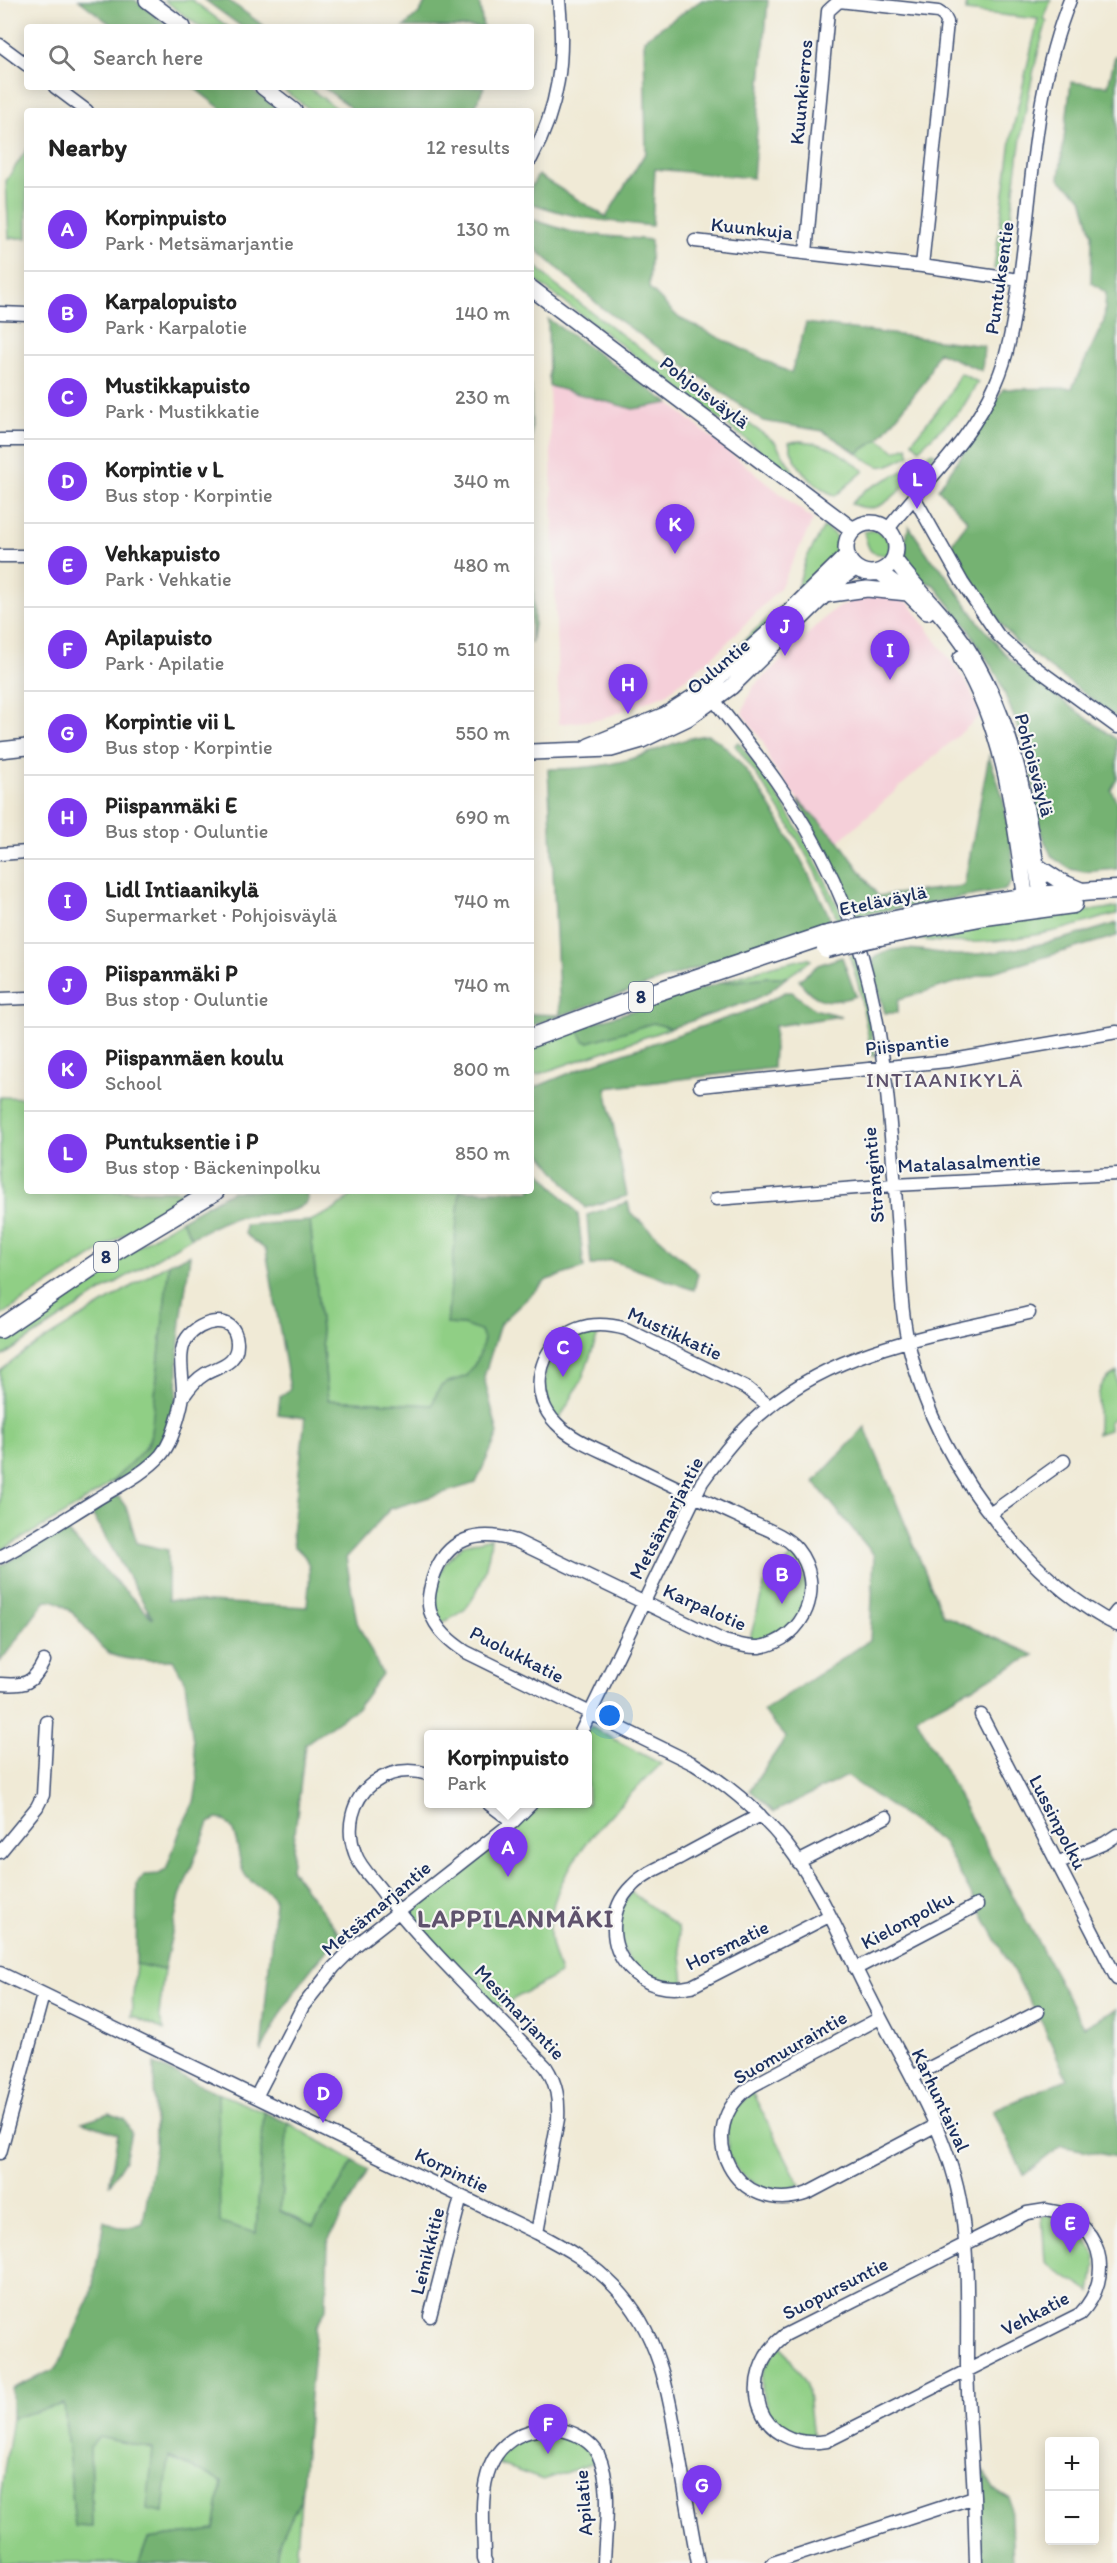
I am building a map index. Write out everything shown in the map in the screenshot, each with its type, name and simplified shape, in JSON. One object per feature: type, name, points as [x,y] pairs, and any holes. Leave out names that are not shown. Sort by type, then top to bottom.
[{"type":"highway","name":"8","points":[[1034,902],[1083,891],[1117,890]]},
{"type":"highway","name":"8","points":[[1034,902],[1117,900]]},
{"type":"highway","name":"Eteläväylä","points":[[534,1037],[641,997],[754,960],[970,905],[1034,902]]},
{"type":"highway","name":"8","points":[[0,1329],[112,1253],[210,1194]]},
{"type":"main road","points":[[147,0],[179,24]]},
{"type":"main road","points":[[266,90],[290,108]]},
{"type":"main road","name":"Pohjoisväylä","points":[[534,290],[853,530]]},
{"type":"main road","points":[[868,522],[888,529],[896,543],[894,559],[890,565],[879,572],[866,573],[851,562],[846,541],[853,530],[868,522]]},
{"type":"main road","name":"Pohjoisväylä","points":[[894,559],[957,633],[993,696],[1020,772],[1037,866],[1034,902]]},
{"type":"main road","name":"Ouluntie","points":[[534,752],[582,748],[711,695],[774,646],[825,595],[851,562]]},
{"type":"main road","name":"Ouluntie","points":[[711,695],[851,562]]},
{"type":"main road","name":"Pohjoisväylä","points":[[879,572],[909,594],[936,623],[963,661],[992,726],[1002,758],[1034,902]]},
{"type":"main road","points":[[825,595],[867,589],[909,594]]},
{"type":"main road","points":[[0,750],[24,747]]},
{"type":"main road","points":[[1037,866],[1060,881],[1083,891]]},
{"type":"street","points":[[534,152],[548,122],[558,86],[562,51],[559,0]]},
{"type":"street","name":"Puntuksentie","points":[[888,529],[974,424],[996,385],[1014,325],[1028,225],[1035,133],[1046,76],[1060,24],[1070,0]]},
{"type":"street","name":"Kuunkierros","points":[[806,252],[828,11],[839,1],[938,12],[947,22],[922,266]]},
{"type":"street","points":[[0,45],[24,63]]},
{"type":"street","points":[[59,90],[83,108]]},
{"type":"street","name":"Kuunkuja","points":[[695,241],[806,252]]},
{"type":"street","points":[[806,252],[1019,280]]},
{"type":"street","points":[[0,313],[24,314]]},
{"type":"street","points":[[0,440],[24,440]]},
{"type":"street","points":[[914,497],[962,582],[998,635],[1028,662],[1117,727]]},
{"type":"street","points":[[0,556],[24,556]]},
{"type":"street","name":"Strangintie","points":[[711,695],[775,779],[810,834],[843,904],[869,981],[883,1066],[904,1320],[908,1342],[930,1411],[957,1466],[990,1514],[1033,1563],[1065,1589],[1114,1619]]},
{"type":"street","points":[[0,854],[24,852]]},
{"type":"street","points":[[0,999],[24,998]]},
{"type":"street","name":"Piispantie","points":[[700,1086],[947,1061],[1117,1032]]},
{"type":"street","name":"Matalasalmentie","points":[[716,1199],[894,1185],[1117,1174]]},
{"type":"street","name":"Metsämarjantie","points":[[582,1730],[702,1482],[728,1446],[769,1406],[825,1371],[872,1352],[1029,1314]]},
{"type":"street","points":[[0,1557],[148,1467],[168,1445],[183,1397],[192,1385],[204,1375],[225,1366],[234,1358],[237,1342],[233,1329],[225,1323],[208,1322],[194,1329],[185,1340],[181,1356],[183,1397]]},
{"type":"street","name":"Mustikkatie","points":[[695,1497],[582,1441],[557,1424],[547,1413],[542,1400],[540,1382],[544,1361],[556,1343],[583,1326],[600,1324],[626,1329],[748,1389],[769,1406]]},
{"type":"street","points":[[990,1514],[1064,1461]]},
{"type":"street","name":"Karpalotie","points":[[644,1602],[724,1641],[746,1647],[765,1646],[784,1637],[802,1619],[809,1608],[812,1585],[809,1572],[797,1550],[782,1537],[695,1497]]},
{"type":"street","name":"Puolukkatie","points":[[590,1713],[466,1652],[446,1637],[430,1611],[431,1584],[438,1566],[451,1549],[471,1537],[482,1535],[502,1537],[516,1541],[644,1602]]},
{"type":"street","points":[[0,1684],[31,1682],[44,1661]]},
{"type":"street","name":"Karhuntaival","points":[[590,1713],[694,1764],[717,1778],[760,1815],[787,1846],[829,1916],[944,2144],[955,2180],[966,2243],[968,2371],[976,2563]]},
{"type":"street","name":"Lussinpolku","points":[[981,1715],[1116,1979]]},
{"type":"street","points":[[0,1852],[37,1807],[43,1795],[47,1722]]},
{"type":"street","name":"Mesimarjantie","points":[[424,1773],[408,1770],[391,1773],[379,1779],[361,1796],[350,1822],[352,1844],[359,1861],[398,1911],[554,2078],[559,2103],[558,2119],[537,2233]]},
{"type":"street","points":[[495,1808],[513,1822]]},
{"type":"street","name":"Metsämarjantie","points":[[256,2097],[303,2006],[334,1967],[355,1946],[513,1822],[526,1808]]},
{"type":"street","name":"Horsmatie","points":[[760,1815],[648,1874],[627,1891],[618,1906],[614,1923],[618,1950],[627,1965],[640,1978],[656,1986],[674,1988],[692,1986],[829,1916]]},
{"type":"street","points":[[798,1862],[886,1817]]},
{"type":"street","points":[[1057,1863],[1105,1843],[1117,1835]]},
{"type":"street","name":"Kielonpolku","points":[[855,1969],[977,1905]]},
{"type":"street","name":"Korpintie","points":[[0,1973],[537,2233],[568,2249],[601,2273],[630,2304],[652,2342],[668,2390],[698,2563]]},
{"type":"street","points":[[0,2153],[43,1995]]},
{"type":"street","points":[[912,2077],[1038,2012]]},
{"type":"street","name":"Suomuuraintie","points":[[880,2018],[752,2086],[738,2098],[728,2113],[722,2130],[723,2148],[728,2166],[739,2181],[754,2192],[772,2198],[790,2198],[808,2193],[935,2126]]},
{"type":"street","name":"Leinikkitie","points":[[430,2316],[461,2197]]},
{"type":"street","name":"Vehkatie","points":[[966,2243],[1027,2213],[1056,2212],[1074,2219],[1089,2231],[1098,2247],[1102,2265],[1097,2292],[1080,2314],[968,2371]]},
{"type":"street","name":"Suopursuntie","points":[[966,2243],[785,2335],[772,2347],[761,2365],[756,2378],[756,2396],[762,2413],[774,2428],[799,2441],[818,2442],[836,2438],[968,2371]]},
{"type":"street","name":"Apilatie","points":[[486,2563],[484,2558],[486,2482],[496,2455],[518,2437],[538,2428],[554,2427],[570,2431],[597,2451],[603,2469],[606,2492],[604,2563]]},
{"type":"street","points":[[773,2563],[974,2497]]},
{"type":"shaded area","points":[[549,386],[633,409],[669,403],[813,520],[780,588],[718,652],[666,694],[602,719],[559,724]]},
{"type":"shaded area","points":[[859,594],[887,594],[909,603],[968,685],[981,715],[839,841],[798,800],[770,762],[763,742],[742,713],[752,688],[832,611]]},
{"type":"green space","points":[[79,0],[135,0],[166,24],[110,24]]},
{"type":"green space","points":[[164,0],[192,0],[224,24],[196,24]]},
{"type":"green space","points":[[205,0],[228,0],[261,24],[238,24]]},
{"type":"green space","points":[[427,0],[479,0],[483,24],[407,24],[419,13]]},
{"type":"green space","points":[[702,0],[768,0],[753,178],[655,169],[652,226],[576,216],[534,204],[534,182],[538,175],[606,217],[646,152],[644,39]]},
{"type":"green space","points":[[966,0],[1051,0],[1044,19],[1047,21],[1025,112],[1005,266],[1000,270],[994,269],[1012,133],[1038,19],[966,11]]},
{"type":"green space","points":[[1115,56],[1117,56],[1117,718],[1017,643],[988,609],[948,549],[968,521],[938,489],[982,426],[1003,389],[1072,388],[1104,321],[1106,293],[1091,282],[1092,234],[1082,198],[1059,179],[1071,82],[1108,86]]},
{"type":"green space","points":[[197,90],[253,90],[276,108],[220,108]]},
{"type":"green space","points":[[284,90],[312,90],[336,108],[308,108]]},
{"type":"green space","points":[[327,90],[483,90],[474,108],[351,108]]},
{"type":"green space","points":[[24,154],[24,238],[9,238],[6,181]]},
{"type":"green space","points":[[534,220],[574,233],[651,240],[649,288],[679,318],[791,373],[806,323],[984,346],[982,371],[938,352],[925,381],[879,439],[857,453],[823,431],[763,421],[602,308],[534,248]]},
{"type":"green space","points":[[534,264],[554,284],[633,343],[775,442],[795,474],[791,476],[751,443],[534,279]]},
{"type":"green space","points":[[548,319],[669,403],[633,409],[549,386]]},
{"type":"green space","points":[[960,373],[978,382],[961,410],[919,449],[912,441],[948,397]]},
{"type":"green space","points":[[879,439],[895,451],[907,446],[910,455],[894,463],[878,466],[857,453]]},
{"type":"green space","points":[[789,442],[820,444],[835,450],[864,471],[835,496],[812,481],[795,460]]},
{"type":"green space","points":[[932,452],[935,454],[885,503],[872,508],[851,504],[865,490],[913,466]]},
{"type":"green space","points":[[909,526],[931,559],[941,568],[977,620],[1007,656],[1031,678],[1117,740],[1117,779],[1111,790],[1117,802],[1117,869],[1084,872],[1070,869],[1052,857],[1041,833],[1029,755],[998,677],[967,627],[934,585],[921,580],[908,567],[904,546]]},
{"type":"green space","points":[[824,527],[834,534],[837,540],[834,556],[728,663],[725,658],[796,592],[806,559]]},
{"type":"green space","points":[[873,530],[889,542],[889,555],[870,551],[864,532]]},
{"type":"green space","points":[[707,735],[723,745],[741,764],[760,790],[796,850],[833,925],[713,962],[534,1025],[534,1014],[560,1015],[548,769],[588,767],[617,762]]},
{"type":"green space","points":[[738,742],[770,785],[798,829],[845,923],[840,925],[806,854],[780,809],[735,745]]},
{"type":"green space","points":[[989,756],[1003,797],[1016,877],[1005,890],[854,916],[834,867],[798,800],[839,841],[878,896],[964,886]]},
{"type":"green space","points":[[1117,907],[1117,914],[1059,930],[1015,938],[982,942],[949,942],[914,939],[910,935]]},
{"type":"green space","points":[[1117,923],[1117,936],[899,999],[897,1013],[885,1013],[876,982],[873,960],[882,954],[904,949],[952,955],[1002,951],[1060,939]]},
{"type":"green space","points":[[855,955],[865,988],[875,1056],[872,1056],[859,987],[850,956]]},
{"type":"green space","points":[[842,957],[856,996],[831,1001],[824,1000],[811,994],[799,980],[818,965]]},
{"type":"green space","points":[[808,958],[811,960],[787,977],[719,983],[772,966]]},
{"type":"green space","points":[[787,977],[766,994],[753,1000],[671,1028],[653,1023],[589,1042],[584,1041],[577,1028],[720,983]]},
{"type":"green space","points":[[785,992],[792,992],[814,1009],[841,1016],[775,1026],[773,1068],[606,1088],[627,1196],[585,1208],[534,1145],[534,1088],[589,1065],[753,1009]]},
{"type":"green space","points":[[653,1023],[671,1028],[536,1075],[534,1047],[577,1028],[589,1042]]},
{"type":"green space","points":[[0,1097],[24,1098],[24,1194],[185,1194],[185,1195],[0,1316]]},
{"type":"green space","points":[[534,1165],[578,1214],[584,1268],[547,1280],[500,1324],[484,1377],[498,1434],[476,1483],[390,1509],[346,1558],[357,1622],[382,1674],[358,1707],[305,1744],[291,1869],[341,1936],[305,1976],[278,2019],[261,2052],[275,1902],[268,1892],[246,1876],[233,1831],[224,1820],[216,1819],[209,1823],[180,1896],[164,1970],[136,1964],[137,1884],[144,1875],[159,1874],[166,1870],[181,1828],[194,1802],[198,1779],[185,1682],[173,1660],[127,1659],[106,1651],[66,1607],[46,1600],[0,1662],[0,1566],[65,1530],[153,1619],[92,1514],[111,1497],[119,1497],[126,1507],[137,1543],[168,1550],[168,1600],[307,1607],[310,1573],[306,1558],[294,1547],[292,1534],[305,1418],[278,1414],[280,1397],[290,1389],[266,1250],[245,1234],[245,1225],[310,1221],[328,1400],[432,1405],[438,1390],[444,1384],[467,1376],[478,1359],[484,1339],[480,1331],[463,1325],[447,1324],[460,1194],[534,1194]]},
{"type":"green space","points":[[227,1194],[306,1194],[308,1200],[302,1206],[283,1213],[231,1219],[192,1237],[181,1220]]},
{"type":"green space","points":[[353,1194],[460,1194],[447,1324],[463,1325],[481,1331],[485,1339],[478,1359],[467,1376],[441,1386],[433,1405],[328,1400],[310,1221],[334,1210]]},
{"type":"green space","points":[[628,1202],[630,1212],[698,1273],[694,1290],[610,1260],[591,1266],[587,1215]]},
{"type":"green space","points":[[181,1220],[192,1237],[102,1291],[0,1358],[0,1339],[91,1275]]},
{"type":"green space","points":[[190,1255],[180,1331],[177,1394],[170,1427],[164,1442],[154,1456],[140,1469],[111,1483],[148,1445],[169,1263]]},
{"type":"green space","points":[[169,1263],[151,1434],[142,1451],[128,1468],[86,1500],[0,1551],[0,1371],[26,1351]]},
{"type":"green space","points":[[600,1329],[582,1379],[558,1422],[547,1400],[545,1378],[547,1367],[559,1348],[577,1332]]},
{"type":"green space","points":[[1117,1372],[1117,1416],[1109,1422],[1109,1430],[1097,1434],[1099,1391],[1102,1384]]},
{"type":"green space","points":[[865,1427],[943,1615],[1034,1655],[916,1717],[1084,2027],[1117,2009],[1117,2157],[1061,2146],[1024,2175],[993,2110],[1067,2079],[1043,2025],[943,1843],[847,1776],[774,1812],[750,1790],[786,1737],[763,1711],[870,1640],[874,1555],[814,1482]]},
{"type":"green space","points":[[491,1538],[486,1566],[476,1593],[464,1610],[442,1623],[433,1598],[435,1585],[445,1563],[463,1545]]},
{"type":"green space","points":[[795,1553],[806,1583],[804,1604],[800,1613],[794,1621],[777,1634],[749,1642],[764,1586]]},
{"type":"green space","points":[[591,1727],[661,1764],[604,1822],[586,1844],[558,1892],[551,1918],[551,1943],[560,1974],[497,2008],[409,1916],[411,1908],[531,1808],[592,1808],[592,1730],[589,1730]]},
{"type":"green space","points":[[631,1892],[678,1927],[684,1983],[661,1982],[650,1978],[641,1973],[627,1956],[619,1935],[619,1924],[621,1910]]},
{"type":"green space","points":[[136,1964],[164,1970],[159,2016],[164,2030],[131,2016]]},
{"type":"green space","points":[[154,2064],[218,2093],[220,2222],[256,2233],[264,2112],[288,2123],[280,2211],[313,2227],[354,2161],[368,2170],[328,2241],[326,2309],[316,2327],[301,2498],[278,2546],[276,2563],[139,2563],[148,2539],[214,2530],[222,2481],[169,2457],[163,2512],[147,2509],[153,2449],[99,2437],[90,2447],[92,2527],[75,2526],[64,2404],[12,2418],[12,2389],[57,2368],[91,2296],[104,2221],[123,2227],[143,2223],[155,2148]]},
{"type":"green space","points":[[752,2092],[800,2185],[781,2191],[762,2187],[748,2179],[736,2168],[728,2154],[727,2125],[733,2110]]},
{"type":"green space","points":[[218,2093],[264,2112],[256,2233],[219,2222]]},
{"type":"green space","points":[[109,2113],[124,2119],[131,2132],[125,2160],[109,2185],[118,2134],[82,2122]]},
{"type":"green space","points":[[288,2123],[354,2161],[313,2227],[280,2210]]},
{"type":"green space","points":[[1042,2215],[1055,2216],[1079,2228],[1096,2257],[1091,2293],[1045,2262]]},
{"type":"green space","points":[[780,2344],[807,2384],[813,2438],[794,2434],[780,2426],[774,2421],[766,2406],[762,2375]]},
{"type":"green space","points":[[64,2403],[75,2526],[92,2527],[90,2447],[99,2437],[153,2449],[148,2508],[163,2512],[168,2457],[222,2481],[214,2530],[148,2539],[139,2563],[0,2563],[0,2497],[12,2418]]},
{"type":"green space","points":[[554,2430],[585,2444],[597,2462],[543,2480],[495,2463],[517,2441]]},
{"type":"green space","points":[[977,2460],[994,2489],[1010,2499],[1013,2563],[981,2563]]},
{"type":"green space","points":[[301,2498],[296,2563],[276,2563],[278,2546]]},
{"type":"place","name":"Puntuksentie i P","points":[[917,509]]},
{"type":"place","name":"Piispanmäen koulu","points":[[675,554]]},
{"type":"place","name":"Piispanmäki P","points":[[785,656]]},
{"type":"place","name":"Lidl Intiaanikylä","points":[[890,680]]},
{"type":"place","name":"Piispanmäki E","points":[[628,714]]},
{"type":"place","name":"Mustikkapuisto","points":[[563,1377]]},
{"type":"place","name":"Karpalopuisto","points":[[782,1604]]},
{"type":"place","name":"Korpinpuisto","points":[[508,1877]]},
{"type":"place","name":"Korpintie v L","points":[[323,2123]]},
{"type":"place","name":"Vehkapuisto","points":[[1070,2253]]},
{"type":"place","name":"Apilapuisto","points":[[548,2454]]},
{"type":"place","name":"Korpintie vii L","points":[[702,2515]]},
{"type":"district","name":"INTIAANIKYLÄ","points":[[945,1080]]},
{"type":"district","name":"LAPPILANMÄKI","points":[[516,1918]]}]
